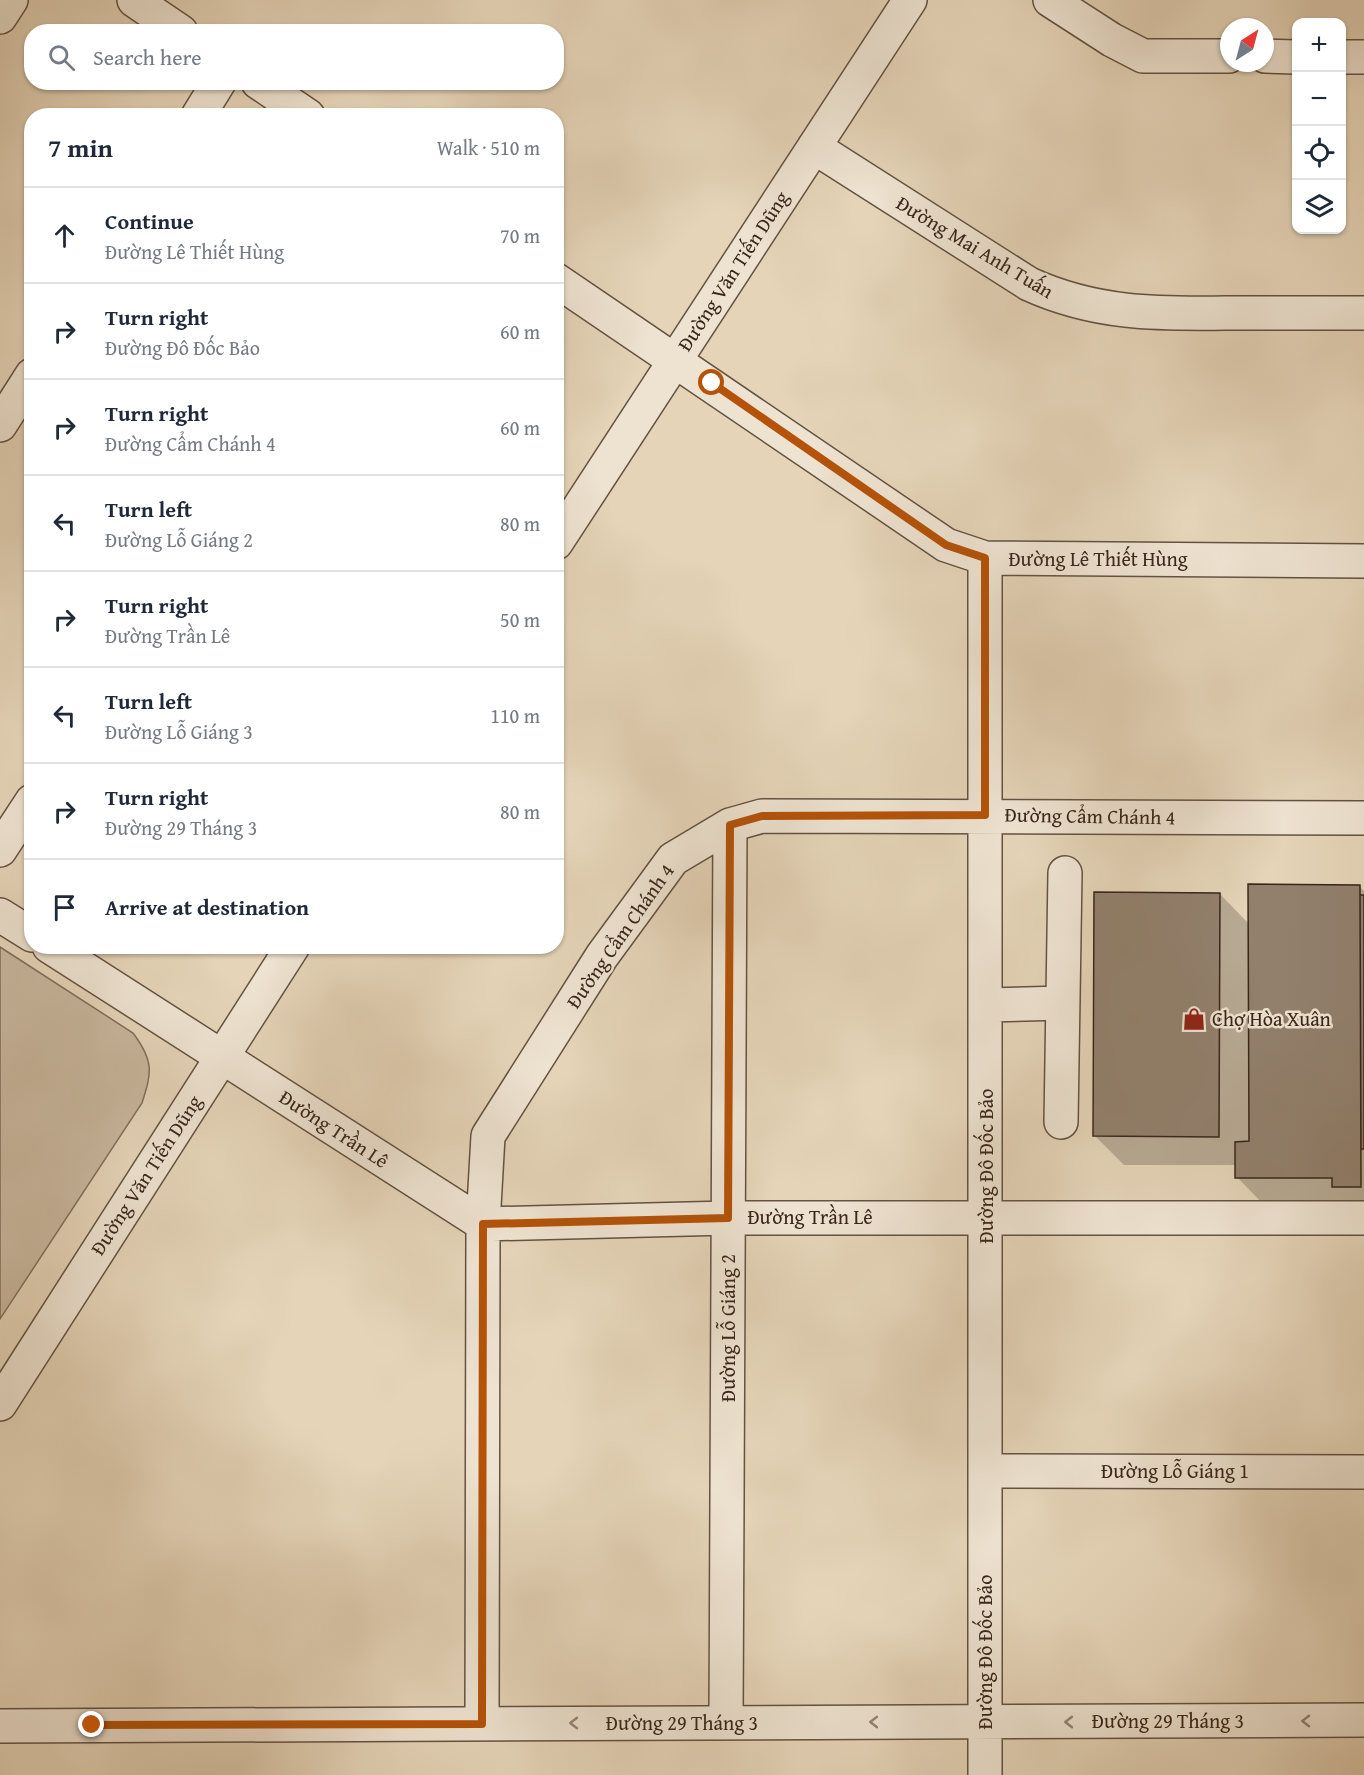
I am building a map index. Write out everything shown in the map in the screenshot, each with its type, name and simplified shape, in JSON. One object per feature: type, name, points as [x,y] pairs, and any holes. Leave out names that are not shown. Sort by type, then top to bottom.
[{"type":"street","points":[[0,17],[11,0]]},
{"type":"street","points":[[134,0],[169,24]]},
{"type":"street","name":"Đường Văn Tiến Dũng","points":[[564,531],[910,0]]},
{"type":"street","points":[[1050,0],[1112,40],[1143,56],[1220,56]]},
{"type":"street","points":[[1274,57],[1292,57]]},
{"type":"street","points":[[1346,57],[1364,57]]},
{"type":"street","points":[[203,108],[214,90]]},
{"type":"street","points":[[270,90],[296,108]]},
{"type":"street","name":"Đường Mai Anh Tuấn","points":[[814,147],[1029,284],[1057,297],[1094,307],[1150,314],[1364,313]]},
{"type":"street","name":"Đường Lê Thiết Hùng","points":[[564,285],[676,359],[946,545],[985,558],[1364,561]]},
{"type":"street","points":[[0,425],[24,388]]},
{"type":"street","name":"Đường Đô Đốc Bảo","points":[[985,558],[987,1216],[985,1775]]},
{"type":"street","points":[[0,850],[24,813]]},
{"type":"street","name":"Đường Cẩm Chánh 4","points":[[482,1724],[483,1224],[488,1136],[602,956],[672,859],[730,825],[762,816],[1364,818]]},
{"type":"street","name":"Đường Lỗ Giáng 2","points":[[726,1723],[730,825]]},
{"type":"street","points":[[1061,1122],[1065,873]]},
{"type":"street","points":[[0,915],[24,930]]},
{"type":"street","name":"Đường Trần Lê","points":[[61,954],[483,1224],[728,1218],[987,1216],[1364,1218]]},
{"type":"street","name":"Đường Văn Tiến Dũng","points":[[0,1404],[288,954]]},
{"type":"street","points":[[986,1005],[1063,1003]]},
{"type":"street","name":"Đường Lỗ Giáng 1","points":[[985,1471],[1364,1472]]},
{"type":"street","name":"Đường 29 Tháng 3","points":[[0,1726],[1364,1720]]},
{"type":"shaded area","points":[[0,947],[133,1033],[145,1051],[149,1075],[142,1103],[0,1319]]},
{"type":"building","points":[[1248,884],[1360,885],[1361,1187],[1332,1187],[1332,1178],[1235,1178],[1235,1142],[1249,1141]]},
{"type":"building","points":[[1094,892],[1220,893],[1219,1137],[1093,1136]]},
{"type":"building","points":[[1360,895],[1364,895],[1364,1149],[1361,1149]]},
{"type":"place","name":"Chợ Hòa Xuân","points":[[1194,1019]]},
{"type":"route","points":[[92,1725],[482,1724],[483,1224],[728,1218],[730,825],[762,816],[985,815],[985,558],[946,545],[712,383]]}]
